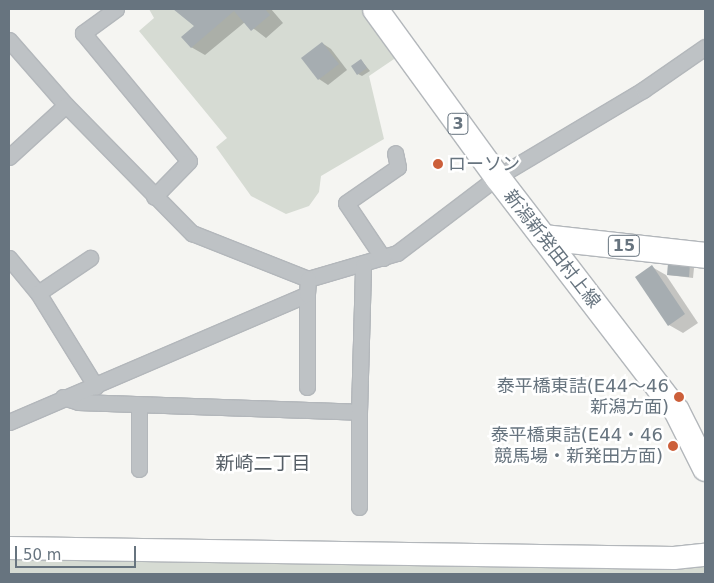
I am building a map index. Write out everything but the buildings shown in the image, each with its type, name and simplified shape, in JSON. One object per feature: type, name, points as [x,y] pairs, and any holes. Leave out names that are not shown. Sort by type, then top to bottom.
[{"type":"main road","name":"新潟新発田村上線","points":[[375,9],[497,177],[676,410],[705,468]]},
{"type":"main road","name":"15","points":[[544,237],[705,254]]},
{"type":"street","points":[[116,9],[83,33],[189,161],[154,197]]},
{"type":"street","points":[[9,40],[66,105],[192,234],[308,287]]},
{"type":"street","points":[[9,422],[63,397],[96,387],[308,287],[397,252],[497,177],[643,90],[705,47]]},
{"type":"street","points":[[10,153],[66,105]]},
{"type":"street","points":[[383,258],[346,203],[398,167],[396,153]]},
{"type":"street","points":[[9,258],[14,276],[38,292],[96,387]]},
{"type":"street","points":[[38,292],[90,258]]},
{"type":"street","points":[[359,507],[359,412],[363,265]]},
{"type":"street","points":[[307,387],[308,287]]},
{"type":"street","points":[[63,397],[78,402],[359,412]]},
{"type":"street","points":[[139,404],[139,470]]},
{"type":"street","points":[[9,548],[674,558],[705,555]]},
{"type":"shaded area","points":[[149,9],[362,9],[397,57],[369,76],[384,139],[321,176],[319,192],[309,206],[286,214],[251,196],[216,147],[227,138],[139,31],[154,18]]},
{"type":"shaded area","points":[[9,553],[705,564],[705,574],[9,574]]},
{"type":"place","name":"ローソン","points":[[438,164]]},
{"type":"place","name":"泰平橋東詰(E44～46 新潟方面)","points":[[679,397]]},
{"type":"place","name":"泰平橋東詰(E44・46 競馬場・新発田方面)","points":[[673,446]]},
{"type":"district","name":"新崎二丁目","points":[[263,464]]}]
